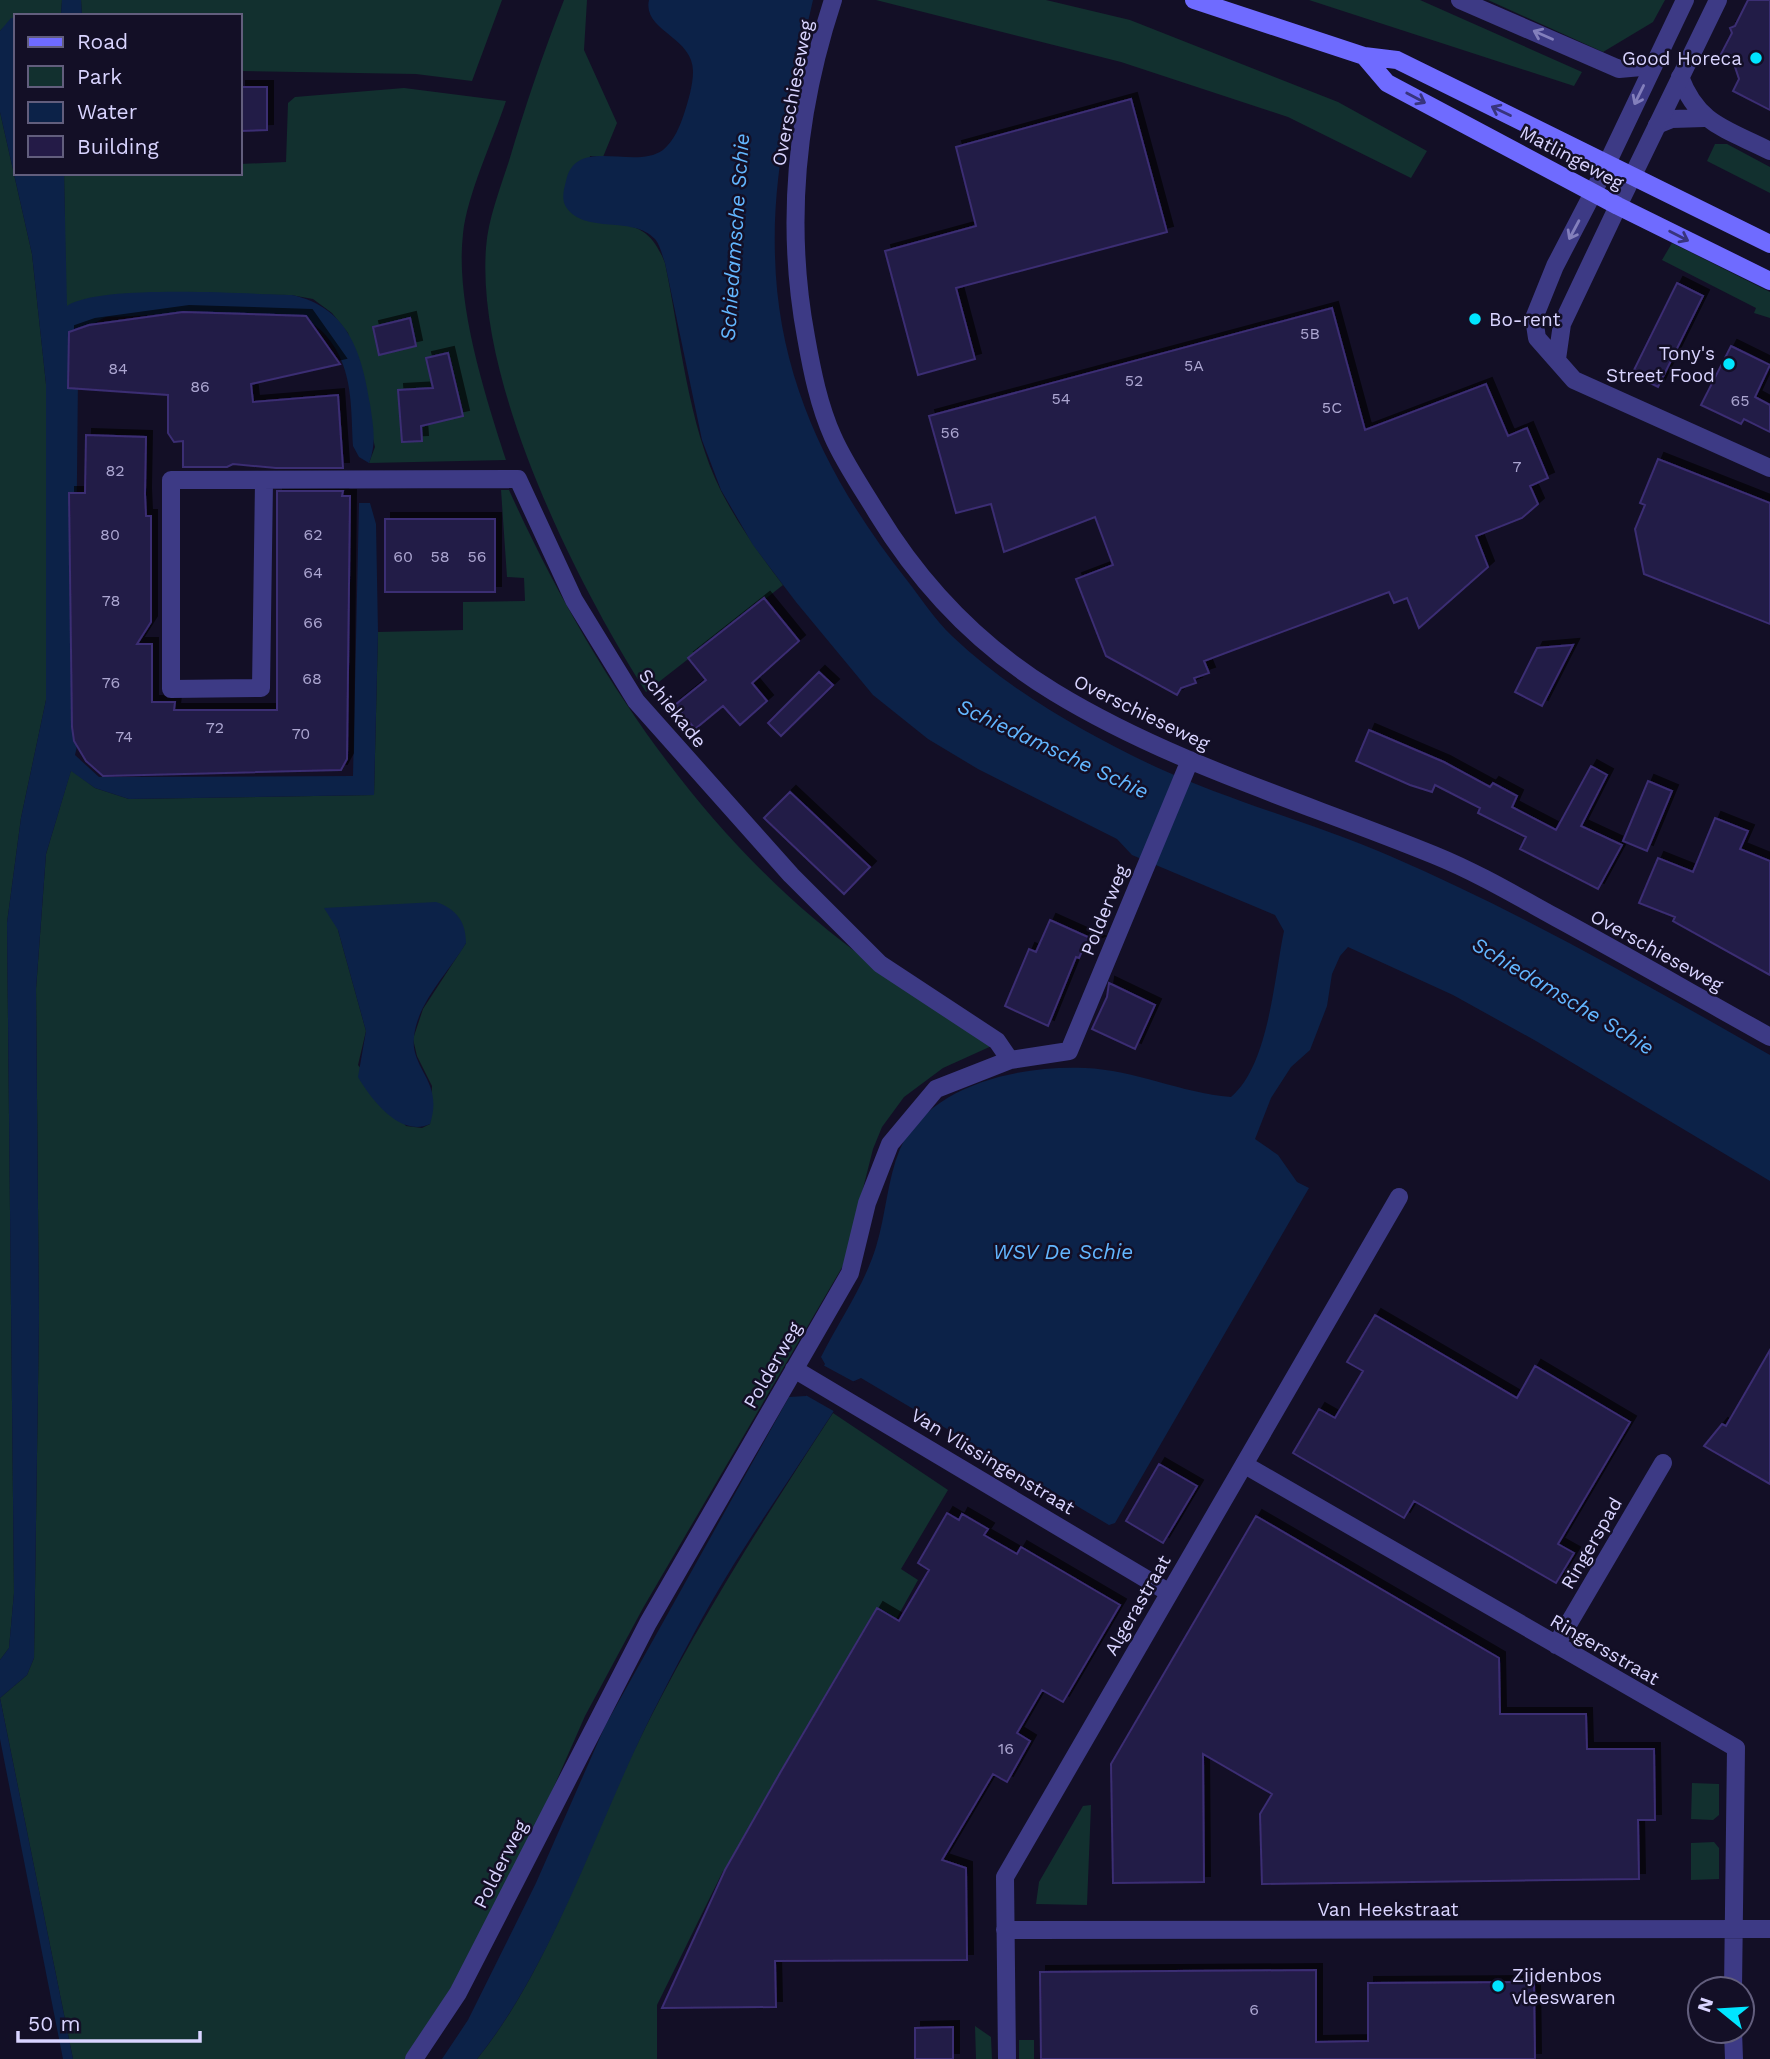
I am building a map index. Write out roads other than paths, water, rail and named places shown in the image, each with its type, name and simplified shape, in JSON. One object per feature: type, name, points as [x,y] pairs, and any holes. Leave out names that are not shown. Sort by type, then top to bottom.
[{"type":"main road","name":"Matlingeweg","points":[[1194,0],[1364,56],[1397,60],[1770,244]]},
{"type":"main road","name":"Matlingeweg","points":[[1364,56],[1387,83],[1618,206],[1770,281]]},
{"type":"street","name":"Overschieseweg","points":[[833,0],[808,100],[798,155],[793,223],[800,304],[812,373],[832,434],[895,542],[958,620],[991,650],[1053,692],[1188,766],[1436,856],[1606,945],[1770,1037]]},
{"type":"street","points":[[1460,0],[1619,69],[1653,66]]},
{"type":"street","points":[[1685,0],[1555,266],[1534,318],[1537,338],[1574,380],[1770,468]]},
{"type":"street","points":[[1557,359],[1562,324],[1718,0]]},
{"type":"street","points":[[1680,77],[1689,101],[1704,118],[1770,150]]},
{"type":"street","points":[[1657,125],[1672,119],[1704,118]]},
{"type":"street","name":"Schiekade","points":[[264,482],[261,688],[171,689],[171,480],[264,482],[518,479],[574,600],[636,701],[791,876],[880,964],[997,1041],[1010,1060]]},
{"type":"street","name":"Polderweg","points":[[414,2059],[457,1993],[648,1623],[801,1372],[850,1273],[867,1203],[890,1144],[936,1089],[1010,1060],[1069,1051],[1188,766]]},
{"type":"street","name":"Algerastraat","points":[[1007,2059],[1006,1877],[1168,1592],[1245,1465],[1399,1197]]},
{"type":"street","name":"Van Vlissingenstraat","points":[[801,1372],[1168,1592]]},
{"type":"street","name":"Ringerspad","points":[[1556,1645],[1662,1463]]},
{"type":"street","name":"Ringersstraat","points":[[1245,1465],[1736,1748],[1733,1975]]},
{"type":"street","name":"Van Heekstraat","points":[[1005,1930],[1770,1929]]},
{"type":"water","points":[[62,0],[81,0],[82,14],[61,14]]},
{"type":"water","points":[[649,0],[813,0],[786,126],[777,191],[775,256],[778,302],[786,346],[798,388],[832,468],[879,543],[946,630],[974,656],[1023,693],[1102,740],[1185,780],[1361,844],[1439,878],[1583,950],[1770,1055],[1770,1181],[1536,1041],[1453,995],[1348,947],[1340,956],[1332,974],[1327,1006],[1310,1050],[1291,1067],[1271,1098],[1255,1139],[1278,1155],[1297,1182],[1309,1188],[1115,1523],[1109,1525],[861,1378],[852,1382],[734,1564],[692,1638],[652,1714],[573,1892],[529,1980],[477,2059],[442,2059],[468,2020],[536,1883],[605,1726],[789,1397],[806,1396],[825,1364],[821,1357],[871,1261],[896,1161],[914,1127],[932,1108],[954,1094],[979,1083],[1033,1070],[1104,1070],[1231,1097],[1244,1083],[1262,1043],[1284,931],[1275,915],[1132,855],[1117,839],[978,769],[928,739],[873,695],[753,545],[721,490],[702,440],[665,263],[658,244],[646,232],[597,223],[574,215],[564,201],[565,184],[572,167],[581,160],[607,156],[651,155],[667,146],[681,123],[692,82],[691,60],[686,50],[653,19],[649,11]]},
{"type":"water","points":[[14,18],[14,174],[0,112],[0,31]]},
{"type":"water","points":[[14,175],[64,175],[67,306],[84,299],[109,295],[174,292],[292,295],[311,301],[339,321],[357,350],[367,385],[374,441],[369,463],[359,457],[353,446],[350,396],[341,359],[327,336],[308,322],[266,314],[210,313],[106,317],[90,327],[81,349],[78,376],[75,674],[80,733],[75,755],[99,777],[353,776],[359,503],[370,503],[376,524],[378,632],[374,795],[129,799],[95,788],[71,771],[46,854],[36,989],[39,1318],[34,1658],[27,1675],[0,1698],[0,1660],[9,1648],[14,1593],[7,923],[21,818],[46,700],[46,384],[32,254]]},
{"type":"water","points":[[436,902],[449,908],[462,922],[466,943],[427,1000],[416,1024],[414,1048],[430,1086],[433,1109],[430,1124],[408,1126],[388,1114],[358,1077],[366,1031],[338,930],[324,908]]},
{"type":"water","points":[[0,1698],[73,2059],[63,2059],[0,1739]]},
{"type":"place","name":"Good Horeca","points":[[1756,58]]},
{"type":"place","name":"Bo-rent","points":[[1475,319]]},
{"type":"place","name":"Tony's Street Food","points":[[1729,364]]},
{"type":"place","name":"Zijdenbos vleeswaren","points":[[1498,1986]]},
{"type":"water label","name":"Schiedamsche Schie","points":[[735,237]]},
{"type":"water label","name":"Schiedamsche Schie","points":[[1053,749]]},
{"type":"water label","name":"Schiedamsche Schie","points":[[1563,996]]},
{"type":"water label","name":"WSV De Schie","points":[[1063,1252]]}]
